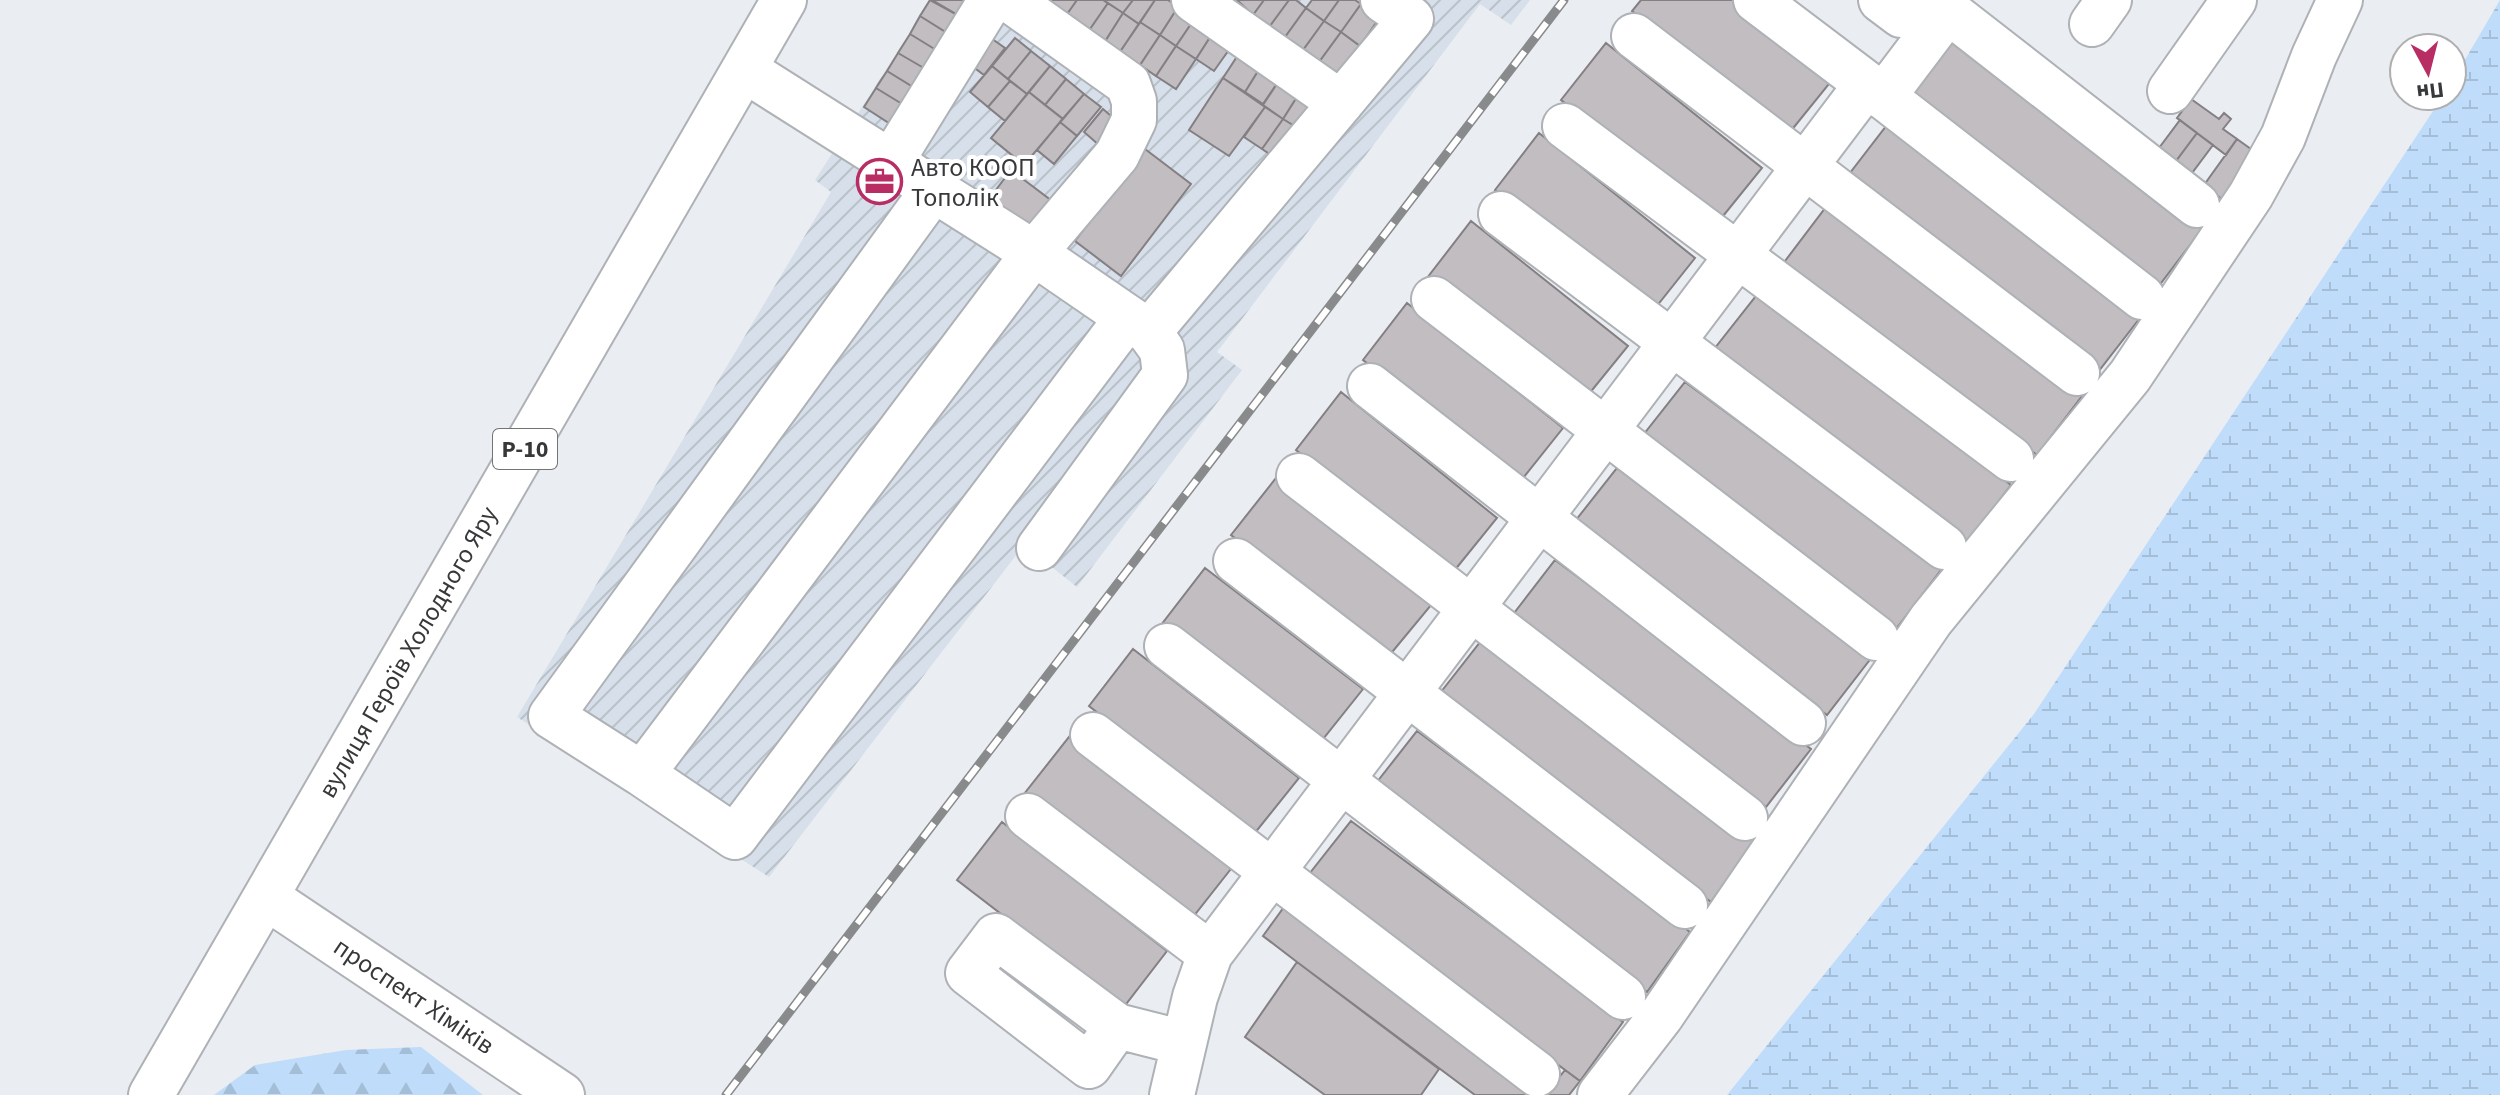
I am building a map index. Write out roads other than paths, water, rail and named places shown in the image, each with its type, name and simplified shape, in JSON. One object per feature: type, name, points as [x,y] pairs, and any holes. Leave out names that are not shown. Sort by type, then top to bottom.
[{"type":"main road","name":"вулиця Героїв Холодного Яру","points":[[151,1095],[784,0]]},
{"type":"main road","points":[[891,162],[991,0]]},
{"type":"main road","points":[[642,774],[1034,253],[1117,155],[1134,120],[1134,101],[1128,84],[1010,0]]},
{"type":"main road","points":[[1194,0],[1341,103]]},
{"type":"main road","points":[[934,189],[551,716],[735,837],[1138,325],[1341,103],[1411,19],[1383,0]]},
{"type":"main road","points":[[1756,0],[2142,297]]},
{"type":"main road","points":[[1881,0],[1901,15],[1914,0]]},
{"type":"main road","points":[[2170,91],[2234,0]]},
{"type":"main road","points":[[1600,1095],[1661,1016],[1931,620],[2139,363],[2251,195],[2277,149],[2340,0]]},
{"type":"main road","points":[[1172,1095],[1195,997],[1210,954],[1805,166],[1948,11],[2197,205]]},
{"type":"main road","points":[[1634,36],[2077,373]]},
{"type":"main road","points":[[745,70],[1034,253],[1138,325],[1162,350],[1165,375],[1039,548]]},
{"type":"main road","points":[[1565,126],[2011,459]]},
{"type":"main road","points":[[1501,214],[1944,547]]},
{"type":"main road","points":[[1434,299],[1876,638]]},
{"type":"main road","points":[[1370,386],[1803,723]]},
{"type":"main road","points":[[1299,476],[1745,818]]},
{"type":"main road","points":[[1236,561],[1685,906]]},
{"type":"main road","points":[[1167,646],[1623,997]]},
{"type":"main road","points":[[1093,735],[1537,1074]]},
{"type":"main road","points":[[1028,816],[1210,954]]},
{"type":"main road","name":"проспект Хіміків","points":[[266,897],[562,1095]]},
{"type":"main road","points":[[1117,1026],[1184,1043]]},
{"type":"railway","points":[[726,1095],[1564,0]]},
{"type":"place","name":"Авто КООП Тополік","points":[[880,182]]}]
